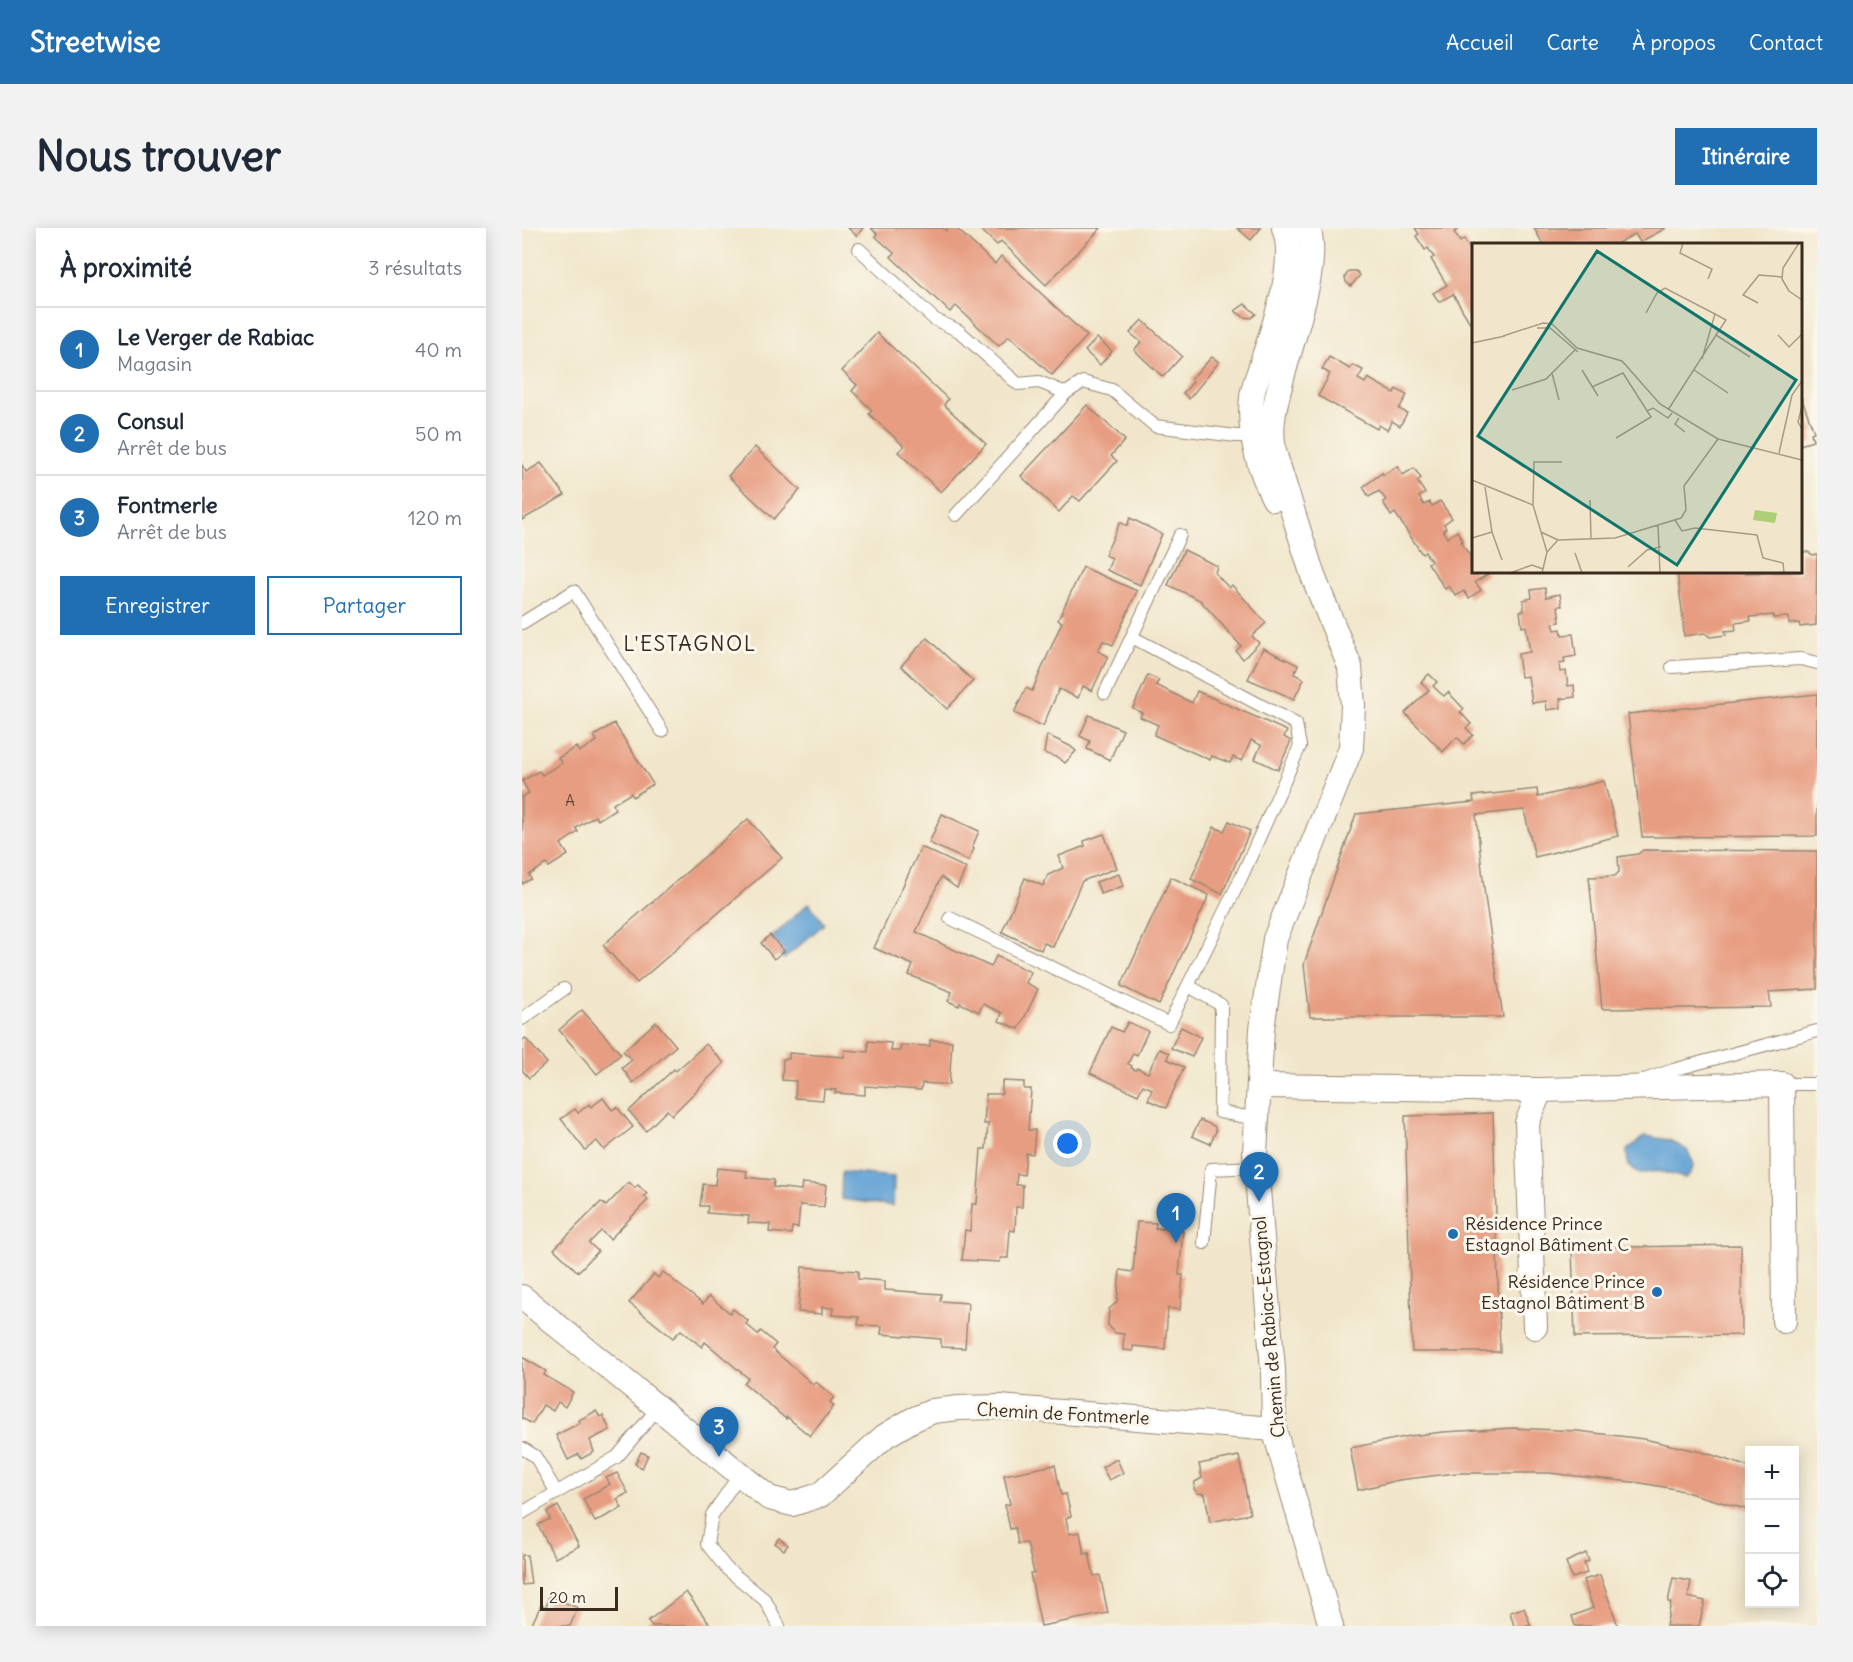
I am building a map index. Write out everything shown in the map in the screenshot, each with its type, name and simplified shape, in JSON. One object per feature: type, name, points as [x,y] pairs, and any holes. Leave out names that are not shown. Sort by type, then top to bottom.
[{"type":"street","name":"Chemin de Rabiac-Estagnol","points":[[1284,228],[1288,242],[1286,277],[1280,306],[1272,421],[1262,436],[1274,452],[1313,576],[1350,667],[1353,705],[1351,748],[1275,939],[1262,1029],[1255,1153],[1274,1370],[1274,1429],[1331,1626]]},
{"type":"street","name":"Chemin de Rabiac-Estagnol","points":[[1277,353],[1303,302],[1311,270],[1308,228]]},
{"type":"street","points":[[1259,1086],[1540,1090],[1782,1084],[1784,1321]]},
{"type":"street","points":[[1535,1327],[1527,1123],[1540,1090]]},
{"type":"street","name":"Chemin de Fontmerle","points":[[522,1297],[769,1498],[792,1504],[820,1495],[885,1436],[933,1411],[959,1408],[1012,1408],[1274,1429]]},
{"type":"lane","points":[[859,249],[934,319],[959,331],[1018,384],[1039,382],[1066,393]]},
{"type":"lane","points":[[956,515],[1066,393],[1083,382],[1112,390],[1155,426],[1236,436],[1262,436]]},
{"type":"lane","points":[[1105,693],[1180,535]]},
{"type":"lane","points":[[522,623],[574,591],[662,731]]},
{"type":"lane","points":[[950,918],[1168,1024],[1241,878],[1300,746],[1296,724],[1132,637]]},
{"type":"lane","points":[[1672,667],[1801,659],[1817,663]]},
{"type":"lane","points":[[1189,986],[1221,1005],[1220,1112],[1257,1119]]},
{"type":"lane","points":[[522,1019],[564,989]]},
{"type":"lane","points":[[1620,1088],[1817,1031]]},
{"type":"lane","points":[[1782,1084],[1817,1084]]},
{"type":"lane","points":[[1204,1243],[1211,1168],[1256,1167]]},
{"type":"lane","points":[[522,1513],[617,1457],[658,1408]]},
{"type":"lane","points":[[522,1448],[535,1456],[557,1493]]},
{"type":"lane","points":[[740,1474],[712,1515],[707,1544],[726,1568],[765,1600],[779,1626]]},
{"type":"water","points":[[809,903],[824,924],[784,959],[768,941]]},
{"type":"water","points":[[1645,1136],[1669,1140],[1687,1150],[1694,1164],[1691,1173],[1685,1178],[1659,1172],[1640,1174],[1628,1166],[1627,1150]]},
{"type":"water","points":[[842,1172],[894,1177],[893,1206],[841,1199]]},
{"type":"building","points":[[848,228],[863,228],[857,236]]},
{"type":"building","points":[[871,228],[943,228],[946,231],[948,228],[956,228],[995,264],[1001,256],[1087,336],[1052,375],[1009,336],[999,346],[956,306],[950,312],[891,257],[894,253],[875,236],[877,234]]},
{"type":"building","points":[[979,228],[1101,228],[1046,285],[1001,241],[997,245]]},
{"type":"building","points":[[1237,228],[1261,228],[1251,240]]},
{"type":"building","points":[[1415,228],[1457,228],[1458,230],[1454,232],[1460,242],[1464,239],[1472,253],[1472,326],[1453,294],[1439,302],[1433,293],[1447,285],[1431,259],[1434,257],[1428,248],[1425,250],[1416,236],[1419,234]]},
{"type":"building","points":[[1534,228],[1666,228],[1640,242],[1635,234],[1618,243],[1542,243]]},
{"type":"building","points":[[1349,271],[1356,271],[1360,275],[1351,286],[1346,282],[1345,277]]},
{"type":"building","points":[[1245,304],[1256,314],[1251,318],[1244,317],[1235,311]]},
{"type":"building","points":[[1142,320],[1182,356],[1163,377],[1134,350],[1141,342],[1130,333]]},
{"type":"building","points":[[877,333],[948,399],[944,405],[986,444],[941,492],[898,452],[904,446],[869,414],[872,410],[852,391],[857,385],[842,371]]},
{"type":"building","points":[[1097,338],[1112,351],[1100,365],[1085,351]]},
{"type":"building","points":[[1212,357],[1219,362],[1189,399],[1183,393],[1193,382],[1191,379]]},
{"type":"building","points":[[1329,357],[1350,369],[1353,365],[1363,370],[1358,379],[1365,383],[1368,378],[1394,393],[1396,389],[1407,395],[1399,409],[1407,413],[1400,426],[1392,421],[1387,430],[1379,425],[1377,429],[1318,396],[1330,374],[1322,369]]},
{"type":"building","points":[[1802,399],[1814,432],[1811,433],[1813,441],[1802,444]]},
{"type":"building","points":[[1087,405],[1125,440],[1111,456],[1117,461],[1080,501],[1073,496],[1059,512],[1021,476]]},
{"type":"building","points":[[755,447],[800,490],[774,519],[728,476]]},
{"type":"building","points":[[541,463],[565,495],[522,520],[522,465],[526,472]]},
{"type":"building","points":[[1397,466],[1403,475],[1414,468],[1421,478],[1417,481],[1425,493],[1419,497],[1424,505],[1430,502],[1432,506],[1440,501],[1452,518],[1444,524],[1446,528],[1443,530],[1447,538],[1457,531],[1472,559],[1472,573],[1488,574],[1475,582],[1481,590],[1469,598],[1464,591],[1456,596],[1449,586],[1445,589],[1428,563],[1431,561],[1425,552],[1422,554],[1395,513],[1391,516],[1383,502],[1386,500],[1379,491],[1369,497],[1363,487],[1382,473],[1383,475]]},
{"type":"building","points":[[1130,518],[1162,534],[1140,585],[1107,570],[1112,558],[1105,555],[1120,522],[1127,526]]},
{"type":"building","points":[[1184,550],[1217,566],[1215,573],[1229,588],[1232,585],[1266,623],[1252,636],[1259,643],[1243,659],[1236,651],[1241,646],[1200,600],[1168,585]]},
{"type":"building","points":[[1802,552],[1817,554],[1816,625],[1800,627],[1799,623],[1789,624],[1788,617],[1773,618],[1773,615],[1750,617],[1751,621],[1735,623],[1736,630],[1725,631],[1726,635],[1710,637],[1705,633],[1684,636],[1677,573],[1802,573]]},
{"type":"building","points":[[1083,567],[1137,591],[1113,645],[1103,641],[1098,651],[1108,656],[1092,691],[1083,686],[1078,698],[1059,689],[1043,726],[1014,713],[1026,688],[1032,691],[1062,622],[1058,620]]},
{"type":"building","points":[[1545,588],[1546,597],[1560,594],[1562,606],[1558,606],[1560,622],[1553,623],[1555,630],[1561,629],[1562,635],[1573,634],[1576,656],[1564,658],[1565,663],[1559,664],[1560,672],[1566,671],[1568,686],[1574,685],[1575,697],[1560,699],[1561,708],[1547,710],[1546,701],[1532,703],[1528,676],[1521,677],[1518,654],[1530,652],[1526,626],[1522,627],[1520,611],[1524,611],[1523,600],[1532,598],[1531,590]]},
{"type":"building","points":[[927,638],[973,681],[947,709],[901,666]]},
{"type":"building","points":[[1263,648],[1298,665],[1294,674],[1304,679],[1294,699],[1248,679]]},
{"type":"building","points":[[1429,674],[1437,682],[1433,686],[1439,692],[1444,696],[1448,692],[1464,709],[1460,712],[1471,724],[1466,728],[1473,735],[1464,744],[1457,737],[1443,752],[1405,713],[1429,690],[1421,682]]},
{"type":"building","points":[[1148,675],[1159,680],[1156,685],[1192,703],[1197,691],[1287,731],[1284,737],[1291,741],[1278,770],[1255,759],[1261,745],[1251,740],[1242,761],[1233,757],[1230,763],[1212,756],[1210,760],[1154,735],[1158,725],[1140,717],[1142,713],[1133,708]]},
{"type":"building","points":[[1817,694],[1817,836],[1642,837],[1628,714]]},
{"type":"building","points":[[1089,715],[1123,730],[1110,760],[1087,749],[1090,741],[1080,736]]},
{"type":"building","points":[[614,723],[653,784],[633,797],[631,793],[613,804],[615,809],[598,820],[595,816],[576,828],[578,832],[561,844],[568,855],[549,867],[546,864],[529,875],[531,879],[522,884],[522,797],[529,793],[522,781],[539,771],[542,775],[562,763],[558,758],[576,747],[579,752],[597,741],[594,736]]},
{"type":"building","points":[[1047,735],[1076,751],[1065,763],[1059,758],[1044,753]]},
{"type":"building","points":[[1604,781],[1618,836],[1535,857],[1524,810],[1476,815],[1485,897],[1503,1017],[1310,1017],[1304,964],[1356,814],[1474,802],[1473,796],[1537,789],[1538,797]]},
{"type":"building","points":[[942,814],[979,831],[968,861],[929,843]]},
{"type":"building","points":[[748,819],[782,858],[637,983],[603,945]]},
{"type":"building","points":[[1229,821],[1250,831],[1222,894],[1191,879],[1214,827],[1224,831]]},
{"type":"building","points":[[1104,834],[1117,868],[1082,881],[1053,947],[1044,943],[1041,950],[1002,932],[1025,878],[1043,886],[1048,875],[1063,868],[1059,856],[1085,846],[1084,841]]},
{"type":"building","points":[[921,847],[966,868],[957,888],[941,877],[916,932],[991,967],[996,956],[1031,972],[1026,983],[1038,989],[1019,1029],[999,1021],[1002,1013],[983,1004],[979,1012],[960,1003],[959,1006],[948,1001],[952,992],[909,975],[913,965],[874,948]]},
{"type":"building","points":[[1643,850],[1817,851],[1817,989],[1769,992],[1771,1007],[1602,1009],[1589,877],[1615,876],[1619,872],[1618,857],[1638,854]]},
{"type":"building","points":[[1119,874],[1123,886],[1101,894],[1096,882]]},
{"type":"building","points":[[1171,877],[1209,895],[1159,1005],[1121,986]]},
{"type":"building","points":[[770,935],[784,951],[774,959],[761,943]]},
{"type":"building","points":[[582,1010],[621,1054],[597,1074],[559,1030]]},
{"type":"building","points":[[656,1022],[676,1046],[633,1083],[622,1068],[632,1060],[623,1051]]},
{"type":"building","points":[[1128,1022],[1148,1031],[1137,1055],[1133,1053],[1128,1064],[1132,1066],[1131,1068],[1148,1073],[1159,1049],[1169,1053],[1167,1059],[1184,1067],[1166,1108],[1148,1100],[1152,1089],[1143,1085],[1138,1095],[1090,1073],[1111,1027],[1122,1032]]},
{"type":"building","points":[[1181,1027],[1201,1037],[1192,1057],[1171,1048]]},
{"type":"building","points":[[525,1038],[547,1063],[529,1078],[522,1070],[522,1041]]},
{"type":"building","points":[[930,1040],[952,1041],[949,1085],[922,1083],[921,1090],[865,1086],[865,1095],[835,1093],[836,1090],[824,1089],[823,1100],[795,1098],[796,1081],[782,1080],[783,1059],[789,1059],[789,1053],[844,1057],[845,1050],[868,1052],[868,1041],[891,1043],[891,1051],[900,1051],[901,1045],[930,1046]]},
{"type":"building","points":[[706,1044],[724,1063],[672,1115],[667,1110],[646,1131],[629,1111],[674,1069],[676,1071]]},
{"type":"building","points":[[1002,1081],[1024,1082],[1024,1089],[1031,1089],[1028,1130],[1035,1130],[1033,1154],[1026,1153],[1024,1175],[1017,1174],[1016,1185],[1023,1185],[1022,1207],[1016,1207],[1015,1231],[1010,1230],[1008,1258],[1001,1258],[1000,1262],[962,1260],[965,1230],[970,1231],[972,1204],[977,1204],[981,1149],[986,1149],[988,1124],[984,1124],[986,1094],[1002,1094]]},
{"type":"building","points":[[603,1098],[612,1110],[617,1107],[633,1127],[604,1150],[597,1141],[585,1150],[561,1119],[575,1109],[578,1113],[589,1104],[591,1107]]},
{"type":"building","name":"Résidence Prince Estagnol Bâtiment C","points":[[1493,1113],[1500,1352],[1412,1352],[1405,1116]]},
{"type":"building","points":[[1200,1120],[1214,1126],[1216,1131],[1210,1144],[1192,1136]]},
{"type":"building","points":[[717,1168],[747,1171],[746,1177],[774,1180],[773,1187],[801,1190],[802,1183],[826,1185],[824,1207],[800,1205],[798,1228],[792,1227],[791,1234],[769,1232],[770,1224],[748,1223],[749,1216],[707,1213],[708,1206],[700,1206],[703,1184],[715,1185]]},
{"type":"building","points":[[629,1182],[635,1188],[638,1185],[647,1194],[644,1196],[648,1200],[610,1239],[601,1231],[589,1243],[598,1251],[578,1272],[554,1249],[601,1202],[606,1206]]},
{"type":"building","points":[[1137,1222],[1156,1223],[1155,1228],[1183,1231],[1179,1275],[1183,1275],[1180,1310],[1168,1308],[1165,1349],[1133,1346],[1133,1351],[1123,1350],[1124,1334],[1115,1333],[1108,1325],[1109,1309],[1117,1302],[1120,1270],[1133,1272]]},
{"type":"building","name":"Résidence Prince Estagnol Bâtiment B","points":[[1741,1245],[1742,1335],[1575,1337],[1572,1248]]},
{"type":"building","points":[[802,1267],[858,1271],[858,1279],[885,1281],[885,1290],[941,1294],[940,1301],[968,1303],[965,1348],[941,1347],[941,1339],[881,1334],[882,1326],[858,1325],[859,1317],[832,1315],[833,1308],[822,1307],[822,1314],[798,1312]]},
{"type":"building","points":[[663,1272],[703,1304],[709,1296],[730,1313],[733,1309],[748,1321],[746,1324],[753,1330],[758,1334],[761,1331],[776,1344],[772,1349],[814,1385],[816,1382],[834,1397],[830,1402],[834,1406],[810,1436],[744,1383],[748,1378],[705,1342],[702,1347],[681,1330],[673,1338],[629,1303],[654,1274],[658,1278]]},
{"type":"building","points":[[522,1357],[546,1371],[544,1375],[573,1392],[565,1407],[558,1402],[553,1411],[543,1405],[532,1424],[522,1418]]},
{"type":"building","points":[[596,1411],[600,1417],[603,1415],[610,1430],[590,1440],[594,1452],[581,1459],[579,1454],[568,1460],[556,1435],[580,1423],[579,1420]]},
{"type":"building","points":[[1514,1428],[1578,1431],[1644,1439],[1706,1453],[1745,1466],[1745,1509],[1675,1489],[1549,1473],[1456,1473],[1399,1480],[1358,1490],[1350,1448],[1443,1432]]},
{"type":"building","points":[[641,1452],[648,1455],[642,1468],[635,1464]]},
{"type":"building","points":[[1239,1456],[1250,1514],[1210,1522],[1205,1494],[1198,1493],[1194,1489],[1195,1482],[1202,1478],[1199,1464]]},
{"type":"building","points":[[1117,1459],[1123,1473],[1109,1480],[1102,1467]]},
{"type":"building","points":[[1055,1465],[1061,1495],[1066,1494],[1071,1516],[1066,1518],[1069,1534],[1080,1532],[1084,1554],[1089,1553],[1094,1576],[1100,1575],[1108,1613],[1041,1626],[1030,1573],[1034,1573],[1027,1543],[1018,1544],[1015,1528],[1010,1529],[1005,1505],[1010,1504],[1004,1475]]},
{"type":"building","points":[[617,1473],[628,1493],[617,1499],[622,1508],[595,1522],[583,1499],[610,1484],[606,1478]]},
{"type":"building","points":[[558,1506],[579,1546],[555,1558],[538,1525],[550,1519],[547,1512]]},
{"type":"building","points":[[779,1538],[788,1545],[784,1550],[775,1543]]},
{"type":"building","points":[[1586,1553],[1589,1561],[1584,1563],[1587,1573],[1572,1578],[1566,1562]]},
{"type":"building","points":[[522,1555],[527,1555],[531,1584],[522,1585]]},
{"type":"building","points":[[1600,1575],[1618,1626],[1575,1626],[1572,1616],[1593,1608],[1583,1580]]},
{"type":"building","points":[[1673,1578],[1691,1581],[1688,1597],[1705,1601],[1699,1626],[1666,1626]]},
{"type":"building","points":[[686,1592],[711,1626],[652,1626],[648,1621]]},
{"type":"building","points":[[549,1596],[578,1608],[570,1626],[531,1626],[541,1605],[546,1607]]},
{"type":"building","points":[[1524,1608],[1531,1626],[1514,1626],[1510,1612]]},
{"type":"place","name":"Consul","points":[[1259,1202]]},
{"type":"place","name":"Résidence Prince Estagnol Bâtiment C","points":[[1453,1234]]},
{"type":"place","name":"Le Verger de Rabiac","points":[[1176,1243]]},
{"type":"place","name":"Résidence Prince Estagnol Bâtiment B","points":[[1657,1292]]},
{"type":"place","name":"Fontmerle","points":[[719,1457]]},
{"type":"district","name":"L'ESTAGNOL","points":[[690,644]]}]
